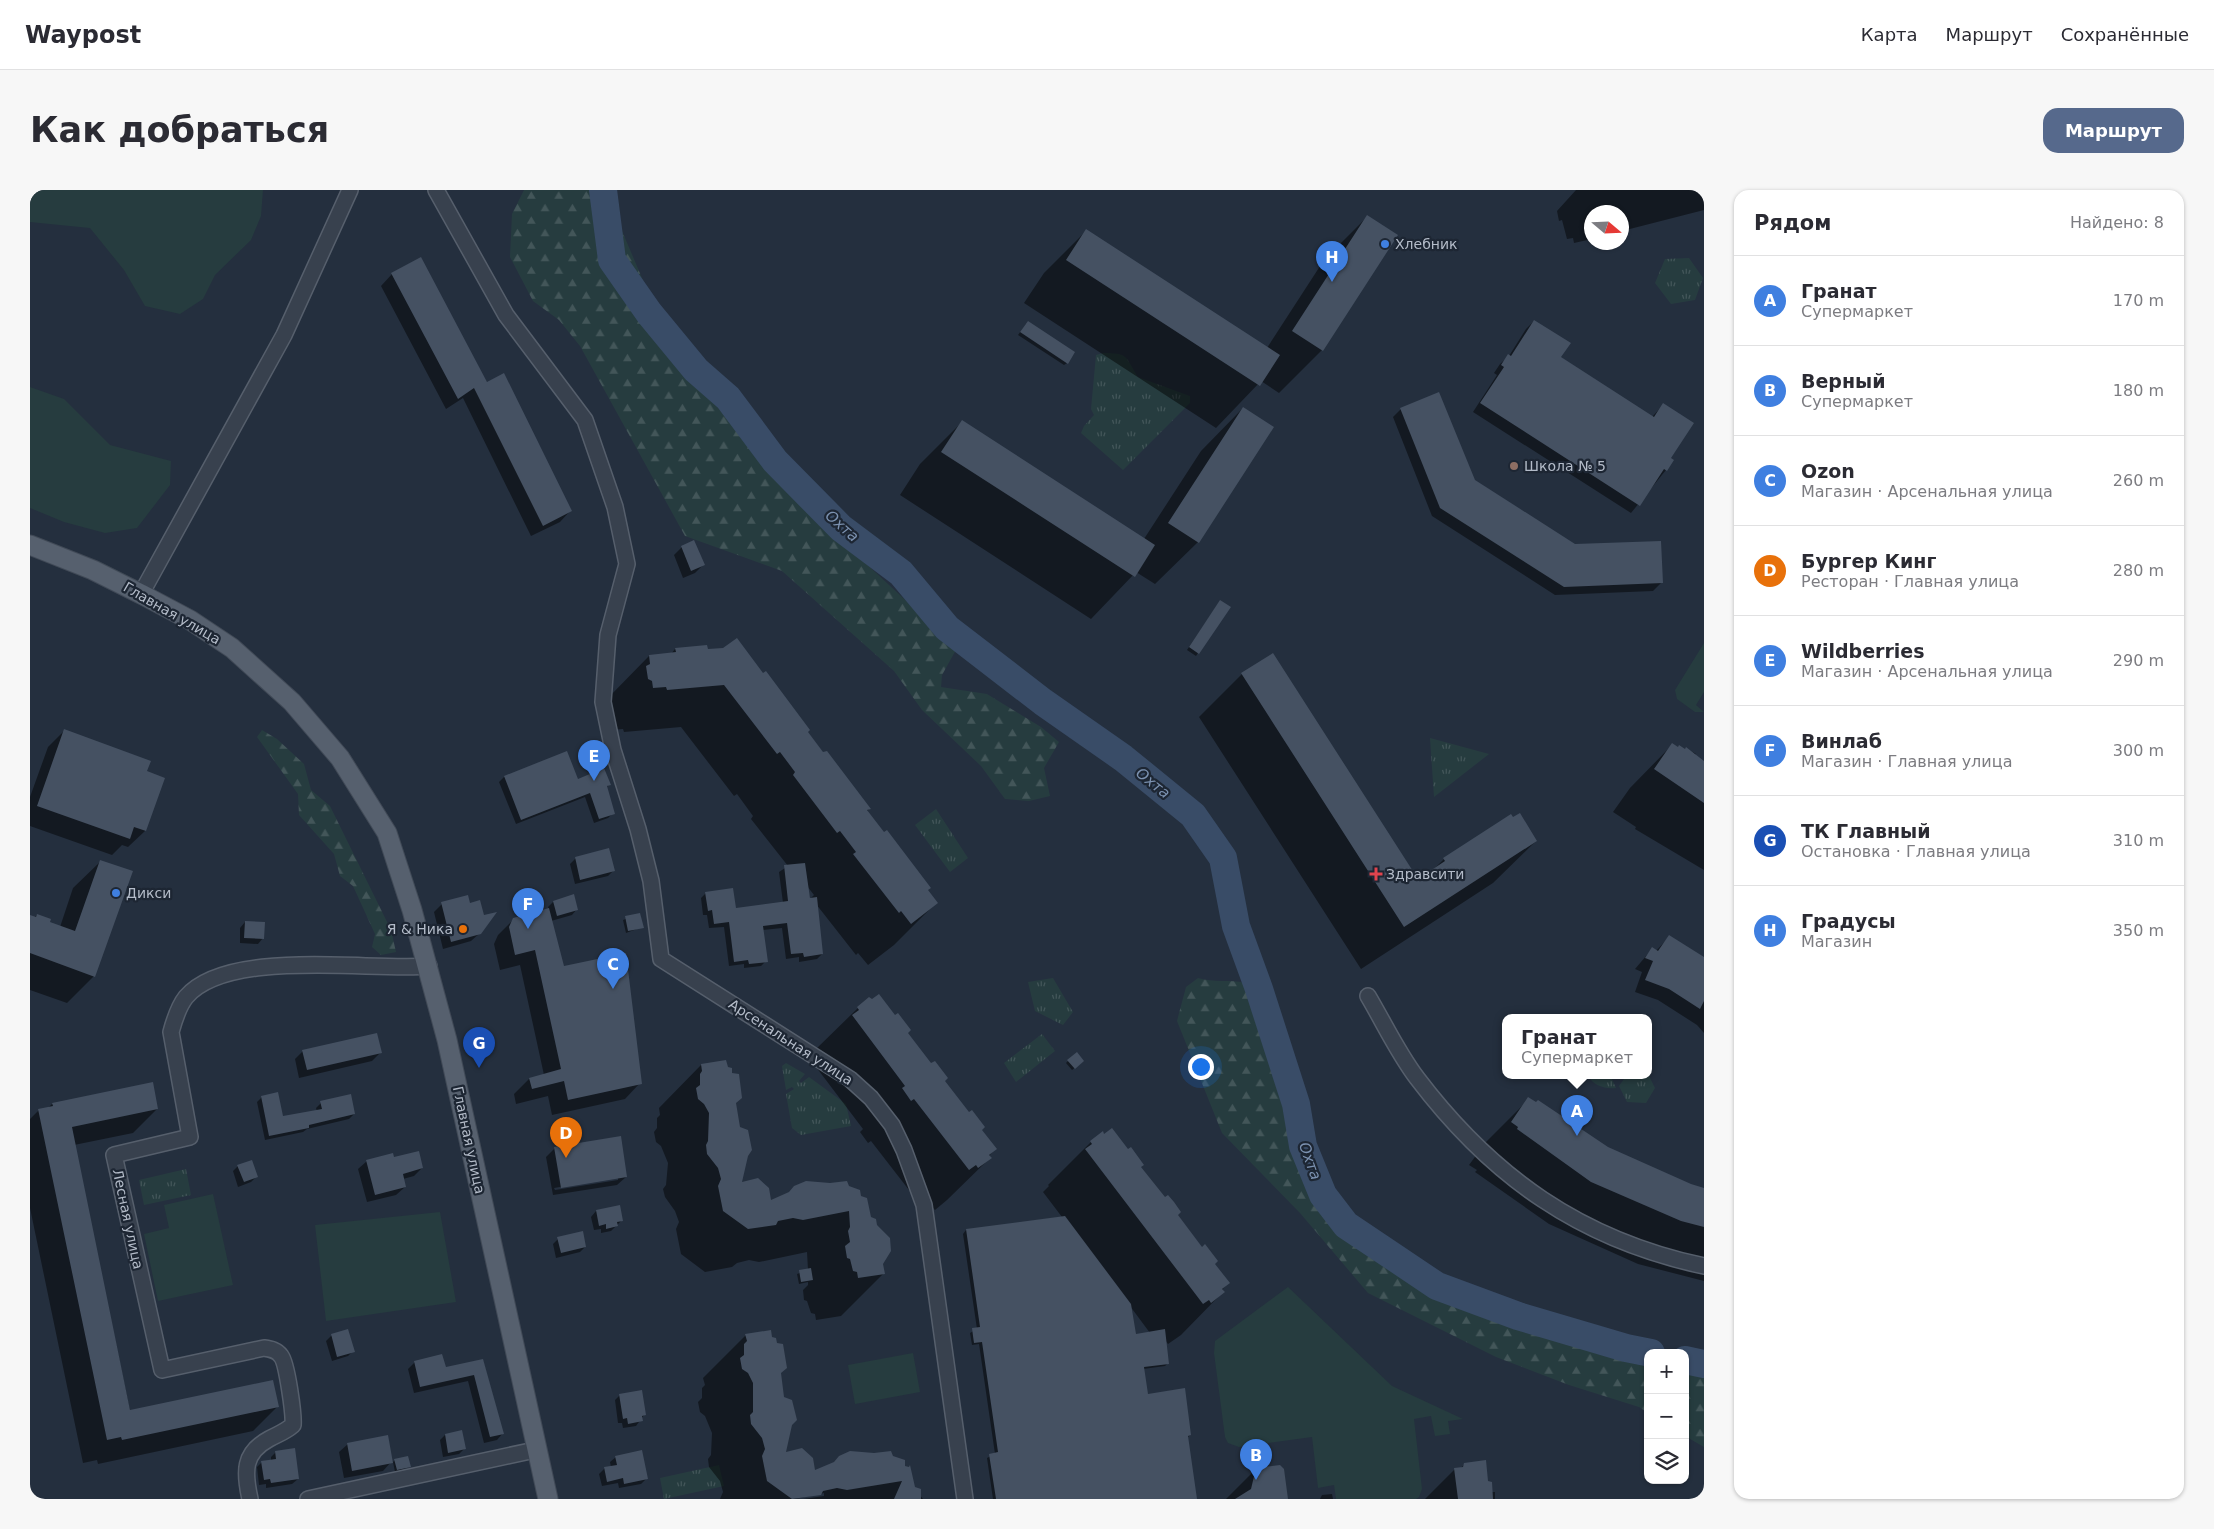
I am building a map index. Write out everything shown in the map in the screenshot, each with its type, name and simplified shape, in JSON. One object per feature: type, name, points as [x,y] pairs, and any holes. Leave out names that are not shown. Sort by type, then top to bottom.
[{"type":"main road","name":"Главная улица","points":[[30,545],[93,570],[141,594],[190,620],[232,648],[292,702],[340,758],[387,833],[429,966],[447,1040],[548,1499]]},
{"type":"street","points":[[141,594],[284,336],[350,190]]},
{"type":"street","name":"Арсенальная улица","points":[[436,190],[506,315],[585,420],[615,507],[627,564],[608,635],[603,702],[613,750],[638,829],[651,881],[662,959],[850,1079],[871,1098],[892,1126],[904,1150],[922,1197],[928,1228],[965,1499]]},
{"type":"street","name":"Лесная улица","points":[[250,1499],[246,1468],[250,1453],[258,1445],[285,1432],[293,1425],[294,1415],[282,1356],[274,1349],[264,1348],[162,1370],[114,1155],[190,1137],[171,1032],[176,1016],[186,997],[207,982],[239,971],[289,964],[429,966]]},
{"type":"street","points":[[1368,996],[1416,1076],[1450,1119],[1512,1179],[1543,1201],[1585,1224],[1658,1254],[1704,1266]]},
{"type":"street","points":[[308,1499],[536,1450]]},
{"type":"green space","points":[[30,190],[263,190],[261,216],[251,240],[215,275],[203,299],[180,314],[145,306],[124,270],[90,228],[30,222]]},
{"type":"green space","points":[[524,190],[612,190],[614,212],[650,297],[702,389],[763,461],[820,521],[957,648],[942,675],[941,687],[987,694],[1041,727],[1059,742],[1044,768],[1050,796],[1029,801],[1005,799],[981,766],[922,710],[894,671],[782,571],[685,536],[580,346],[559,320],[533,301],[510,257],[512,214]]},
{"type":"green space","points":[[1689,258],[1703,278],[1695,300],[1671,304],[1655,283],[1665,259]]},
{"type":"green space","points":[[1103,353],[1122,355],[1128,360],[1138,377],[1190,396],[1190,403],[1123,470],[1081,433],[1084,426],[1094,415],[1091,409],[1096,355]]},
{"type":"green space","points":[[30,387],[64,399],[110,445],[171,461],[170,485],[137,528],[105,533],[64,522],[30,508]]},
{"type":"green space","points":[[1704,643],[1704,692],[1696,705],[1704,712],[1695,712],[1677,699],[1675,690]]},
{"type":"green space","points":[[262,730],[277,739],[304,764],[311,790],[330,806],[391,930],[396,952],[381,955],[372,947],[375,934],[353,886],[340,876],[334,854],[299,815],[298,794],[257,737]]},
{"type":"green space","points":[[1430,738],[1489,754],[1434,797]]},
{"type":"green space","points":[[936,809],[968,858],[950,872],[915,825]]},
{"type":"green space","points":[[1053,978],[1073,1012],[1063,1025],[1035,1011],[1028,982]]},
{"type":"green space","points":[[1198,978],[1245,983],[1260,1027],[1280,1075],[1309,1185],[1342,1226],[1434,1292],[1533,1326],[1644,1357],[1644,1410],[1639,1407],[1569,1385],[1496,1357],[1368,1293],[1300,1213],[1222,1133],[1177,1021],[1186,987]]},
{"type":"green space","points":[[1042,1034],[1055,1051],[1016,1082],[1004,1063]]},
{"type":"green space","points":[[786,1063],[805,1074],[799,1081],[801,1083],[809,1077],[846,1104],[851,1126],[801,1135],[792,1128],[786,1094],[794,1089],[792,1087],[786,1090],[782,1066]]},
{"type":"green space","points":[[1590,1079],[1612,1079],[1616,1088],[1600,1086]]},
{"type":"green space","points":[[1624,1079],[1650,1079],[1655,1088],[1646,1103],[1627,1102],[1619,1086]]},
{"type":"green space","points":[[186,1169],[191,1195],[144,1205],[139,1180]]},
{"type":"green space","points":[[213,1194],[233,1285],[158,1301],[144,1234],[169,1228],[164,1205]]},
{"type":"green space","points":[[440,1212],[456,1302],[326,1321],[315,1225]]},
{"type":"green space","points":[[1288,1287],[1392,1386],[1463,1419],[1448,1421],[1450,1434],[1435,1436],[1431,1416],[1414,1419],[1422,1489],[1419,1497],[1416,1499],[1336,1499],[1334,1485],[1318,1488],[1312,1437],[1239,1447],[1228,1443],[1225,1437],[1214,1353],[1215,1341]]},
{"type":"green space","points":[[913,1353],[920,1392],[855,1404],[848,1365]]},
{"type":"green space","points":[[1689,1368],[1704,1371],[1704,1447],[1689,1438]]},
{"type":"green space","points":[[719,1465],[724,1486],[664,1499],[660,1478]]},
{"type":"building","points":[[1367,215],[1398,235],[1323,351],[1292,331]]},
{"type":"building","points":[[1086,229],[1280,355],[1260,386],[1066,260]]},
{"type":"building","points":[[421,257],[487,382],[504,373],[572,511],[543,526],[474,388],[458,399],[391,273]]},
{"type":"building","points":[[1534,320],[1571,343],[1561,357],[1654,417],[1663,403],[1694,423],[1671,458],[1674,460],[1667,471],[1664,469],[1640,506],[1480,403],[1504,367],[1501,365],[1508,354],[1511,356]]},
{"type":"building","points":[[1028,321],[1075,352],[1068,364],[1020,332]]},
{"type":"building","points":[[1439,392],[1475,480],[1575,544],[1661,541],[1663,583],[1564,587],[1440,508],[1400,408]]},
{"type":"building","points":[[1243,407],[1274,427],[1199,543],[1168,523]]},
{"type":"building","points":[[962,420],[1155,545],[1135,577],[941,452]]},
{"type":"building","points":[[694,540],[705,565],[691,571],[681,546]]},
{"type":"building","points":[[1220,600],[1231,607],[1199,654],[1189,647]]},
{"type":"building","points":[[737,638],[763,673],[766,671],[810,730],[808,732],[823,752],[827,751],[871,809],[867,810],[884,832],[887,830],[931,888],[928,890],[938,903],[911,924],[901,911],[899,913],[853,854],[856,852],[840,831],[837,833],[793,775],[795,772],[780,752],[777,754],[724,685],[667,690],[666,687],[653,688],[652,681],[648,679],[646,666],[650,664],[649,655],[676,652],[675,648],[707,645],[708,649],[723,648]]},
{"type":"building","points":[[1273,653],[1418,879],[1445,861],[1443,858],[1511,814],[1513,817],[1520,813],[1537,841],[1404,927],[1241,673]]},
{"type":"building","points":[[64,729],[151,761],[147,771],[165,778],[146,831],[134,827],[130,839],[37,806]]},
{"type":"building","points":[[1672,743],[1685,749],[1686,747],[1704,761],[1704,803],[1654,769]]},
{"type":"building","points":[[567,751],[578,779],[604,768],[611,785],[607,786],[615,814],[599,819],[590,793],[521,820],[504,776]]},
{"type":"building","points":[[609,848],[615,871],[580,880],[575,857]]},
{"type":"building","points":[[100,860],[133,871],[95,977],[30,953],[30,915],[36,917],[37,914],[51,919],[50,922],[75,931]]},
{"type":"building","points":[[805,863],[810,898],[817,897],[823,954],[804,957],[803,953],[791,954],[787,923],[763,926],[768,962],[749,964],[748,960],[734,962],[729,922],[714,924],[712,910],[708,911],[705,892],[733,888],[736,908],[788,901],[784,865]]},
{"type":"building","points":[[574,894],[578,910],[557,916],[553,901]]},
{"type":"building","points":[[468,895],[470,903],[480,900],[484,915],[497,912],[481,934],[451,942],[441,902]]},
{"type":"building","points":[[549,908],[564,966],[626,953],[642,1084],[568,1100],[564,1081],[532,1089],[529,1078],[561,1069],[535,950],[515,955],[509,927],[513,918]]},
{"type":"building","points":[[640,913],[644,928],[628,931],[625,916]]},
{"type":"building","points":[[245,921],[265,922],[264,939],[244,938]]},
{"type":"building","points":[[1669,935],[1704,957],[1704,1001],[1700,1009],[1669,989],[1645,980],[1653,961],[1645,958],[1652,947],[1658,951]]},
{"type":"building","points":[[879,994],[895,1015],[898,1013],[911,1030],[908,1033],[931,1063],[935,1061],[948,1078],[945,1081],[969,1112],[972,1110],[985,1127],[982,1130],[997,1149],[989,1155],[992,1158],[978,1168],[976,1165],[969,1170],[914,1099],[911,1101],[902,1088],[905,1086],[852,1015],[859,1010],[857,1007],[869,997],[872,999]]},
{"type":"building","points":[[377,1033],[382,1053],[307,1070],[302,1050]]},
{"type":"building","points":[[1077,1052],[1084,1061],[1075,1069],[1067,1060]]},
{"type":"building","points":[[726,1060],[728,1067],[732,1068],[732,1073],[739,1074],[742,1098],[736,1103],[740,1127],[748,1130],[752,1150],[748,1156],[742,1182],[758,1178],[769,1188],[771,1200],[789,1192],[794,1186],[806,1181],[830,1183],[847,1181],[849,1186],[860,1190],[861,1196],[867,1198],[871,1217],[876,1219],[877,1225],[890,1238],[891,1251],[883,1264],[885,1274],[858,1278],[857,1272],[853,1271],[850,1259],[847,1258],[845,1246],[850,1242],[848,1231],[850,1227],[849,1211],[803,1220],[793,1218],[778,1221],[776,1225],[748,1229],[723,1211],[718,1186],[721,1179],[718,1168],[707,1154],[709,1113],[704,1104],[698,1099],[696,1088],[700,1085],[701,1064]]},
{"type":"building","points":[[153,1082],[158,1109],[72,1127],[130,1410],[273,1380],[279,1407],[122,1440],[121,1437],[107,1440],[38,1109],[53,1106],[52,1103]]},
{"type":"building","points":[[278,1092],[283,1116],[322,1109],[320,1101],[351,1094],[355,1114],[309,1125],[309,1128],[269,1136],[261,1096]]},
{"type":"building","points":[[1528,1097],[1536,1102],[1538,1100],[1608,1147],[1704,1188],[1704,1227],[1681,1221],[1591,1182],[1517,1129],[1518,1127],[1511,1122]]},
{"type":"building","points":[[1112,1128],[1128,1149],[1131,1147],[1144,1165],[1141,1167],[1165,1197],[1168,1195],[1174,1202],[1181,1212],[1178,1215],[1202,1247],[1205,1244],[1218,1261],[1215,1264],[1230,1283],[1222,1289],[1225,1292],[1211,1303],[1209,1300],[1203,1304],[1085,1149],[1092,1144],[1090,1141],[1103,1131],[1104,1134]]},
{"type":"building","points":[[621,1136],[627,1177],[561,1188],[554,1147]]},
{"type":"building","points":[[419,1151],[423,1168],[403,1174],[406,1187],[375,1195],[366,1160],[393,1153],[394,1157]]},
{"type":"building","points":[[252,1160],[258,1177],[244,1182],[237,1165]]},
{"type":"building","points":[[620,1205],[623,1221],[617,1222],[618,1226],[606,1229],[606,1224],[599,1226],[596,1210]]},
{"type":"building","points":[[1065,1216],[1131,1304],[1136,1334],[1165,1329],[1169,1364],[1144,1367],[1148,1394],[1185,1388],[1191,1435],[1188,1436],[1197,1499],[996,1499],[989,1454],[998,1452],[982,1342],[974,1343],[972,1328],[980,1327],[966,1229]]},
{"type":"building","points":[[583,1231],[586,1247],[561,1253],[557,1237]]},
{"type":"building","points":[[811,1268],[813,1280],[801,1282],[799,1270]]},
{"type":"building","points":[[348,1329],[355,1352],[337,1357],[331,1334]]},
{"type":"building","points":[[771,1330],[772,1337],[776,1338],[777,1343],[783,1344],[787,1368],[781,1373],[784,1397],[792,1400],[797,1420],[792,1425],[786,1452],[802,1448],[813,1458],[815,1470],[834,1462],[839,1456],[850,1451],[874,1453],[891,1451],[893,1456],[905,1460],[905,1466],[909,1467],[910,1465],[915,1487],[921,1489],[921,1499],[894,1499],[902,1481],[847,1490],[837,1488],[823,1491],[821,1495],[792,1499],[767,1481],[762,1456],[765,1449],[762,1438],[751,1424],[753,1383],[748,1373],[742,1369],[740,1358],[744,1355],[744,1344],[747,1341],[745,1334]]},
{"type":"building","points":[[442,1354],[446,1367],[483,1359],[504,1434],[490,1437],[474,1375],[420,1387],[414,1361]]},
{"type":"building","points":[[642,1390],[646,1415],[642,1416],[643,1421],[628,1424],[627,1418],[623,1419],[619,1394]]},
{"type":"building","points":[[462,1430],[466,1449],[448,1453],[445,1434]]},
{"type":"building","points":[[388,1435],[393,1463],[352,1471],[347,1443]]},
{"type":"building","points":[[295,1448],[299,1479],[271,1483],[270,1479],[264,1480],[261,1461],[276,1459],[275,1451]]},
{"type":"building","points":[[642,1450],[648,1479],[624,1484],[623,1478],[607,1482],[604,1467],[617,1465],[615,1456]]},
{"type":"building","points":[[408,1456],[411,1467],[397,1470],[394,1459]]},
{"type":"building","points":[[1486,1460],[1488,1481],[1492,1482],[1493,1499],[1458,1499],[1454,1468],[1463,1467],[1464,1463]]},
{"type":"building","points":[[1280,1465],[1284,1469],[1288,1499],[1235,1499],[1251,1489],[1256,1468]]},
{"type":"waterway","name":"Охта","points":[[603,190],[612,260],[649,313],[696,370],[728,398],[775,461],[841,528],[901,573],[947,628],[1043,702],[1123,758],[1193,815],[1223,858],[1236,926],[1259,989],[1296,1104],[1303,1146],[1323,1195],[1346,1225],[1437,1286],[1518,1316],[1644,1352]]},
{"type":"waterway","name":"Охта","points":[[1689,1361],[1704,1364]]},
{"type":"place","name":"Хлебник","points":[[1385,244]]},
{"type":"place","name":"Градусы","points":[[1332,282]]},
{"type":"place","name":"Школа № 5","points":[[1514,466]]},
{"type":"place","name":"Wildberries","points":[[594,781]]},
{"type":"place","name":"Здравсити","points":[[1376,874]]},
{"type":"place","name":"Дикси","points":[[116,893]]},
{"type":"place","name":"Я & Ника","points":[[463,929]]},
{"type":"place","name":"Винлаб","points":[[528,929]]},
{"type":"place","name":"Ozon","points":[[613,989]]},
{"type":"place","name":"ТК Главный","points":[[479,1068]]},
{"type":"place","name":"Гранат","points":[[1577,1136]]},
{"type":"place","name":"Бургер Кинг","points":[[566,1158]]},
{"type":"place","name":"Верный","points":[[1256,1480]]}]
